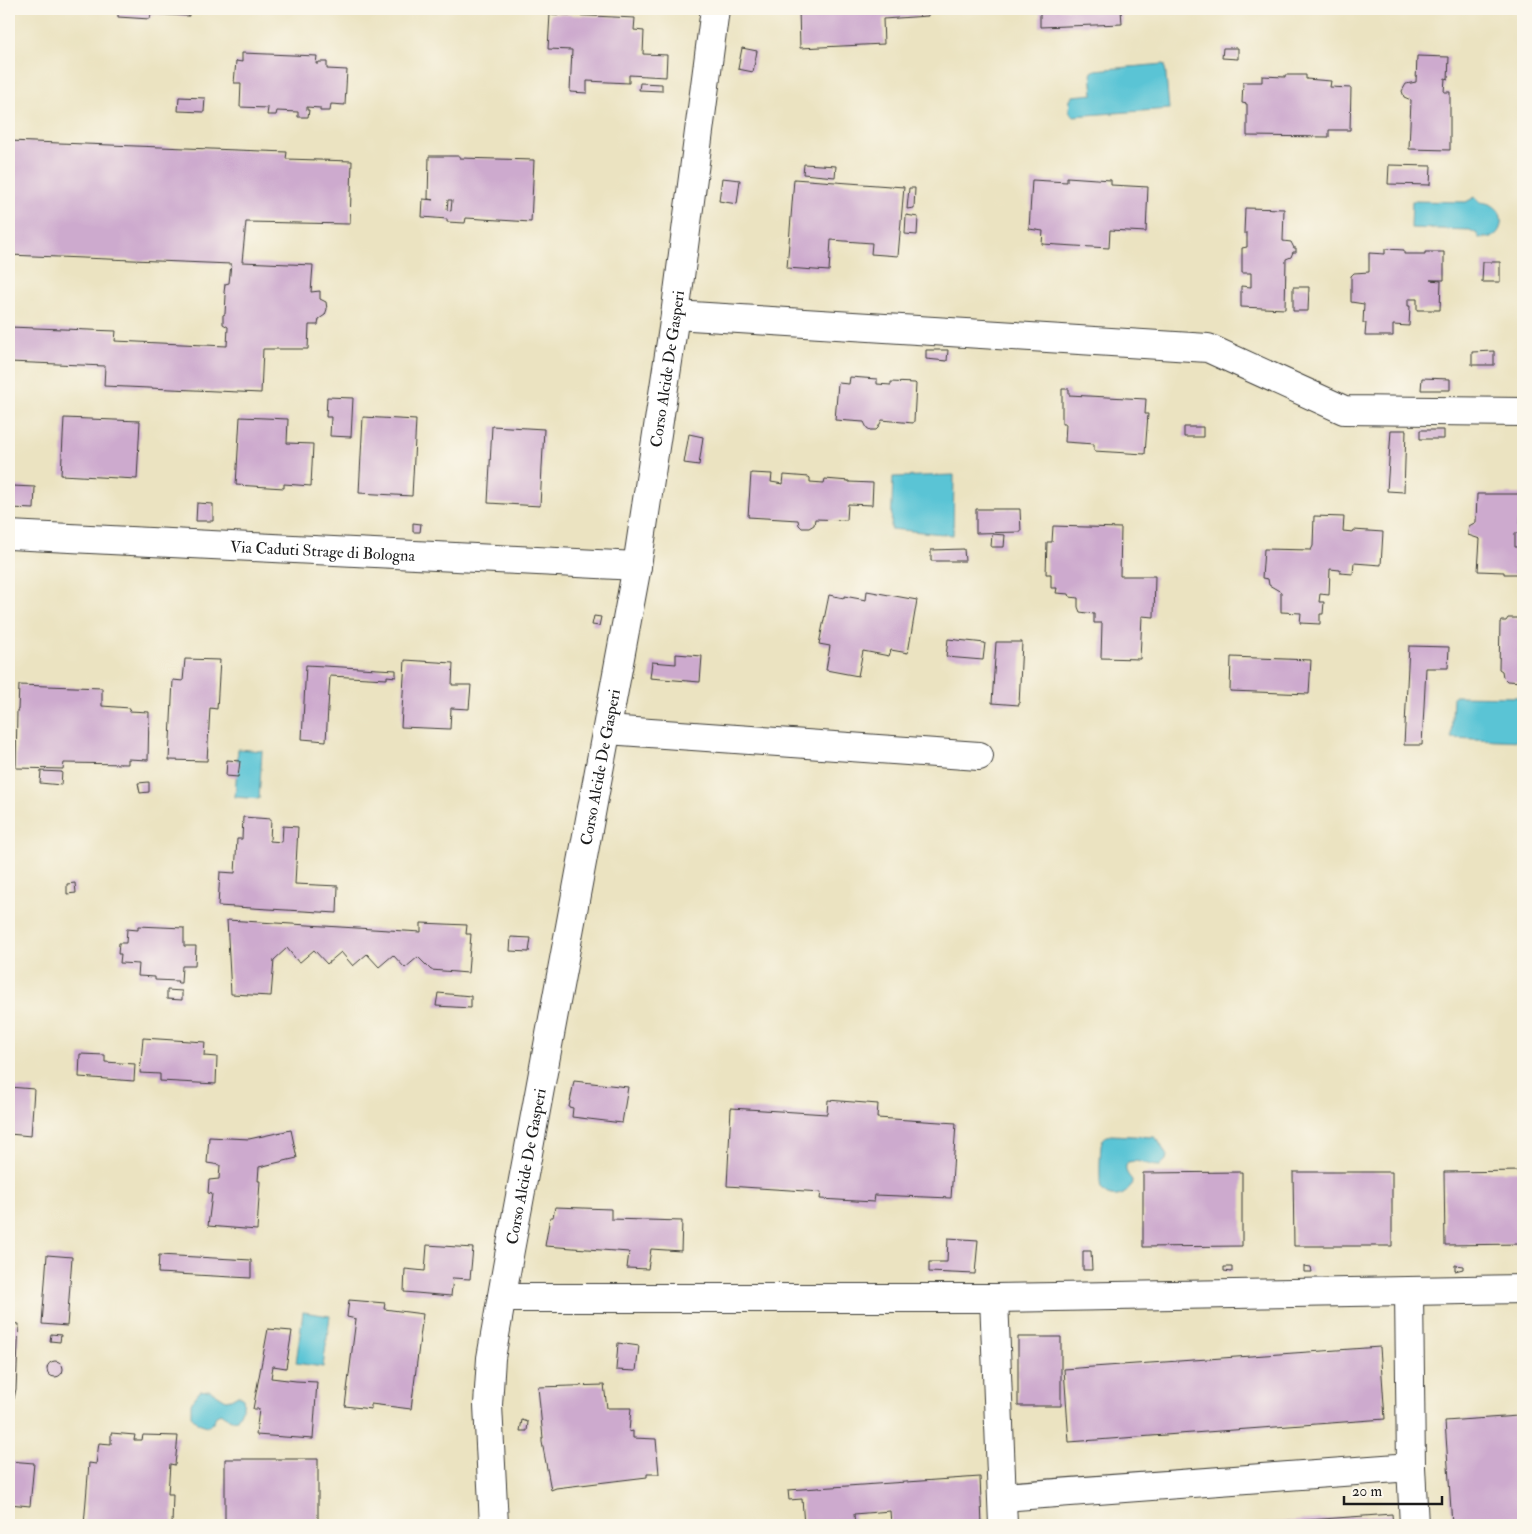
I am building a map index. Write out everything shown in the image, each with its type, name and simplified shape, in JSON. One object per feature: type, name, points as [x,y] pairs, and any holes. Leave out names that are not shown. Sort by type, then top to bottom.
[{"type":"street","name":"Corso Alcide De Gasperi","points":[[494,1525],[488,1405],[491,1358],[637,566],[675,315],[714,9]]},
{"type":"street","points":[[675,315],[1208,348],[1344,410],[1523,412]]},
{"type":"street","name":"Via Caduti Strage di Bologna","points":[[9,535],[637,566]]},
{"type":"street","points":[[607,730],[979,756]]},
{"type":"street","points":[[502,1298],[994,1298],[1523,1289]]},
{"type":"street","points":[[1409,1292],[1410,1467],[1414,1525]]},
{"type":"street","points":[[994,1298],[1003,1525]]},
{"type":"street","points":[[1002,1496],[1410,1467]]},
{"type":"water","points":[[1164,64],[1169,109],[1073,116],[1069,111],[1070,100],[1073,96],[1093,94],[1091,73],[1095,70]]},
{"type":"water","points":[[1475,197],[1479,202],[1493,205],[1499,211],[1501,225],[1498,232],[1493,236],[1479,238],[1477,234],[1470,230],[1411,228],[1412,201],[1466,202]]},
{"type":"water","points":[[954,475],[953,535],[891,529],[893,477]]},
{"type":"water","points":[[1454,696],[1523,697],[1523,741],[1451,738]]},
{"type":"water","points":[[238,749],[262,751],[259,799],[235,797]]},
{"type":"water","points":[[1111,1135],[1154,1137],[1158,1140],[1167,1156],[1160,1166],[1137,1161],[1128,1162],[1126,1169],[1127,1174],[1132,1180],[1131,1186],[1124,1194],[1119,1196],[1104,1193],[1101,1188],[1101,1144],[1105,1138]]},
{"type":"water","points":[[303,1312],[330,1316],[323,1367],[296,1363]]},
{"type":"water","points":[[210,1390],[226,1400],[238,1395],[243,1397],[243,1406],[237,1419],[231,1420],[220,1413],[216,1416],[213,1423],[207,1426],[198,1423],[191,1416],[191,1403],[200,1391]]},
{"type":"building","points":[[118,9],[190,9],[189,16],[151,14],[150,19],[118,17]]},
{"type":"building","points":[[799,9],[928,9],[928,16],[883,19],[884,44],[800,48]]},
{"type":"building","points":[[1040,9],[1121,9],[1122,24],[1040,27]]},
{"type":"building","points":[[550,14],[635,18],[634,30],[644,31],[643,54],[667,55],[666,77],[629,75],[629,83],[587,81],[587,93],[570,92],[572,50],[548,49]]},
{"type":"building","points":[[742,48],[757,51],[753,72],[738,69]]},
{"type":"building","points":[[1223,48],[1238,48],[1238,59],[1222,58]]},
{"type":"building","points":[[242,53],[317,56],[316,64],[327,62],[327,69],[347,70],[345,105],[331,104],[330,111],[320,111],[320,108],[307,107],[307,110],[309,110],[308,117],[298,117],[298,112],[277,111],[276,115],[267,115],[268,108],[240,107],[241,83],[234,83],[236,61],[242,62]]},
{"type":"building","points":[[1417,56],[1449,57],[1448,79],[1445,78],[1444,92],[1450,92],[1450,150],[1409,149],[1411,100],[1404,97],[1402,91],[1406,84],[1416,82]]},
{"type":"building","points":[[1285,75],[1306,75],[1306,79],[1331,81],[1330,87],[1351,88],[1350,130],[1329,130],[1329,137],[1247,136],[1247,104],[1242,103],[1243,82],[1262,82],[1262,76],[1285,77]]},
{"type":"building","points":[[640,83],[662,84],[662,91],[639,90]]},
{"type":"building","points":[[179,97],[205,98],[204,112],[178,111]]},
{"type":"building","points":[[9,141],[287,152],[286,159],[352,161],[350,224],[246,222],[242,262],[313,265],[311,292],[320,291],[320,299],[326,302],[327,309],[325,315],[319,319],[318,325],[309,325],[308,349],[263,349],[261,393],[104,386],[105,366],[9,362],[9,327],[116,331],[115,341],[227,346],[228,327],[223,324],[226,295],[224,293],[225,284],[229,283],[231,264],[9,255]]},
{"type":"building","points":[[429,156],[534,160],[531,222],[466,218],[465,223],[422,217],[423,199],[434,200],[428,199]],"holes":[[[448,200],[452,200],[451,211],[447,210]]]},
{"type":"building","points":[[804,164],[836,166],[835,177],[803,174]]},
{"type":"building","points":[[1389,165],[1431,166],[1430,185],[1388,184]]},
{"type":"building","points":[[1067,177],[1111,180],[1111,185],[1148,187],[1146,232],[1110,230],[1109,248],[1042,244],[1043,231],[1029,229],[1032,180],[1067,182]]},
{"type":"building","points":[[722,178],[740,180],[737,204],[719,201]]},
{"type":"building","points":[[794,179],[904,187],[898,256],[871,254],[872,243],[831,240],[829,271],[787,268]]},
{"type":"building","points":[[909,188],[915,188],[914,208],[907,209]]},
{"type":"building","points":[[1245,208],[1284,209],[1283,241],[1291,242],[1294,248],[1296,248],[1296,252],[1293,252],[1291,257],[1286,259],[1285,309],[1241,307],[1241,286],[1251,287],[1251,273],[1242,273],[1242,248],[1247,247],[1247,233],[1244,233]]},
{"type":"building","points":[[906,215],[918,217],[917,235],[905,234]]},
{"type":"building","points":[[1385,249],[1404,250],[1404,254],[1444,252],[1444,280],[1430,280],[1441,281],[1440,310],[1417,310],[1417,299],[1408,299],[1408,306],[1410,306],[1409,326],[1393,325],[1393,336],[1365,336],[1366,323],[1363,323],[1364,304],[1351,302],[1351,276],[1354,273],[1369,272],[1369,253],[1385,254]]},
{"type":"building","points":[[1483,262],[1500,262],[1500,282],[1482,282]]},
{"type":"building","points":[[1293,287],[1309,287],[1308,311],[1293,311]]},
{"type":"building","points":[[926,350],[948,350],[947,361],[926,359]]},
{"type":"building","points":[[1494,351],[1494,365],[1472,365],[1472,352]]},
{"type":"building","points":[[850,377],[877,379],[877,384],[891,385],[891,382],[915,383],[913,423],[882,420],[876,430],[870,430],[864,422],[835,420],[838,383],[849,384]]},
{"type":"building","points":[[1422,378],[1450,379],[1450,390],[1421,390]]},
{"type":"building","points":[[1062,389],[1069,389],[1069,395],[1146,399],[1145,414],[1148,414],[1145,454],[1094,451],[1094,444],[1065,442],[1066,424],[1062,424]]},
{"type":"building","points":[[327,397],[353,398],[351,437],[330,436],[331,417],[326,417]]},
{"type":"building","points":[[9,411],[12,411],[10,438],[9,438]]},
{"type":"building","points":[[240,417],[288,419],[287,443],[313,444],[311,486],[284,484],[284,488],[236,485]]},
{"type":"building","points":[[363,417],[416,420],[412,496],[359,493]]},
{"type":"building","points":[[64,418],[140,421],[137,479],[61,475]]},
{"type":"building","points":[[492,426],[544,429],[540,506],[488,503]]},
{"type":"building","points":[[1184,427],[1203,427],[1203,437],[1184,437]]},
{"type":"building","points":[[1391,430],[1406,430],[1404,492],[1387,491]]},
{"type":"building","points":[[1420,430],[1444,430],[1444,439],[1420,439]]},
{"type":"building","points":[[1519,432],[1523,432],[1523,439],[1519,439]]},
{"type":"building","points":[[689,434],[703,437],[699,465],[684,463]]},
{"type":"building","points":[[751,473],[772,474],[771,482],[783,484],[784,475],[809,477],[810,482],[824,483],[825,479],[873,483],[872,505],[848,504],[847,520],[815,519],[814,525],[809,528],[802,528],[798,520],[748,517]]},
{"type":"building","points":[[12,486],[35,487],[34,509],[11,508]]},
{"type":"building","points":[[1477,494],[1521,494],[1520,533],[1515,533],[1515,547],[1519,547],[1517,574],[1478,571],[1480,539],[1468,535],[1469,526],[1476,522]]},
{"type":"building","points":[[197,503],[213,504],[213,521],[196,521]]},
{"type":"building","points":[[976,509],[1020,509],[1021,532],[976,533]]},
{"type":"building","points":[[1314,516],[1344,517],[1343,531],[1383,532],[1381,565],[1354,563],[1353,574],[1340,573],[1340,570],[1330,569],[1329,595],[1320,594],[1319,602],[1324,602],[1323,614],[1320,614],[1320,624],[1300,623],[1301,613],[1281,612],[1281,592],[1269,585],[1268,579],[1262,578],[1264,549],[1311,550],[1313,546]]},
{"type":"building","points":[[413,523],[421,524],[420,532],[413,532]]},
{"type":"building","points":[[1053,526],[1121,528],[1120,576],[1155,576],[1154,617],[1142,616],[1140,659],[1101,658],[1102,623],[1094,623],[1094,614],[1080,612],[1078,598],[1070,597],[1069,594],[1056,593],[1057,588],[1051,588],[1051,574],[1046,574],[1047,542],[1052,542]]},
{"type":"building","points":[[992,534],[1005,535],[1004,547],[991,547]]},
{"type":"building","points":[[964,549],[965,561],[931,561],[931,550]]},
{"type":"building","points":[[867,591],[917,600],[908,653],[891,650],[889,656],[863,651],[858,676],[826,670],[830,646],[819,644],[829,595],[866,600]]},
{"type":"building","points":[[594,616],[601,617],[599,626],[592,625]]},
{"type":"building","points":[[1508,618],[1523,618],[1523,682],[1507,681],[1499,669],[1500,623]]},
{"type":"building","points":[[948,639],[985,643],[983,660],[946,657]]},
{"type":"building","points":[[996,642],[1022,642],[1019,705],[992,703]]},
{"type":"building","points":[[1409,646],[1449,647],[1448,668],[1426,668],[1422,745],[1404,745]]},
{"type":"building","points":[[676,654],[702,656],[700,682],[650,678],[652,662],[676,664]]},
{"type":"building","points":[[1231,657],[1311,660],[1309,694],[1230,691]]},
{"type":"building","points":[[185,659],[220,660],[217,709],[210,708],[207,761],[169,760],[173,680],[183,681]]},
{"type":"building","points":[[405,660],[453,663],[452,685],[471,685],[469,709],[451,708],[450,729],[401,727]]},
{"type":"building","points":[[306,665],[396,670],[396,677],[387,676],[387,679],[330,676],[326,741],[302,739]]},
{"type":"building","points":[[19,685],[102,688],[102,706],[130,708],[129,711],[149,712],[148,760],[128,759],[128,764],[64,763],[63,769],[16,768]]},
{"type":"building","points":[[227,760],[240,761],[238,777],[226,776]]},
{"type":"building","points":[[41,771],[62,772],[61,785],[40,783]]},
{"type":"building","points":[[149,782],[149,792],[140,793],[138,783]]},
{"type":"building","points":[[243,817],[271,819],[270,841],[282,842],[283,826],[298,827],[295,884],[338,886],[337,913],[218,906],[220,872],[235,873],[237,839],[242,839]]},
{"type":"building","points":[[75,883],[76,893],[67,894],[67,884]]},
{"type":"building","points":[[227,920],[421,932],[421,923],[467,925],[466,934],[471,934],[468,973],[431,970],[418,957],[405,968],[393,955],[379,967],[367,954],[353,966],[341,952],[327,964],[314,950],[299,963],[287,948],[274,960],[271,996],[231,994]]},
{"type":"building","points":[[138,926],[184,928],[184,946],[196,946],[195,966],[182,966],[181,983],[177,983],[178,981],[155,980],[155,977],[138,976],[139,964],[120,963],[121,954],[118,954],[119,943],[126,943],[127,929],[138,930]]},
{"type":"building","points":[[511,937],[531,938],[529,952],[510,951]]},
{"type":"building","points":[[167,990],[182,991],[182,1000],[167,999]]},
{"type":"building","points":[[438,993],[471,996],[471,1008],[436,1006]]},
{"type":"building","points":[[143,1038],[205,1042],[204,1056],[217,1057],[216,1084],[160,1081],[160,1074],[140,1073]]},
{"type":"building","points":[[80,1054],[105,1055],[105,1062],[135,1064],[134,1081],[79,1077]]},
{"type":"building","points":[[574,1081],[628,1087],[622,1123],[572,1117],[573,1108],[569,1107]]},
{"type":"building","points":[[9,1087],[34,1089],[31,1136],[9,1134]]},
{"type":"building","points":[[828,1100],[878,1104],[877,1118],[956,1123],[951,1198],[875,1195],[874,1202],[820,1199],[821,1192],[727,1186],[731,1108],[827,1114]]},
{"type":"building","points":[[291,1130],[297,1158],[259,1167],[257,1230],[208,1226],[212,1194],[208,1193],[209,1180],[219,1179],[220,1165],[207,1163],[209,1137],[249,1139]]},
{"type":"building","points":[[1523,1171],[1523,1244],[1445,1245],[1444,1172]]},
{"type":"building","points":[[1242,1172],[1242,1246],[1143,1247],[1143,1173]]},
{"type":"building","points":[[1293,1172],[1392,1172],[1392,1246],[1294,1246]]},
{"type":"building","points":[[555,1207],[611,1209],[611,1219],[682,1221],[681,1251],[651,1249],[648,1269],[627,1268],[629,1252],[545,1246],[550,1217],[553,1217]]},
{"type":"building","points":[[948,1238],[978,1240],[975,1274],[929,1272],[929,1262],[947,1262]]},
{"type":"building","points":[[427,1245],[473,1248],[470,1279],[453,1278],[451,1296],[404,1292],[405,1269],[425,1271]]},
{"type":"building","points":[[1083,1251],[1091,1251],[1092,1270],[1083,1270]]},
{"type":"building","points":[[47,1255],[72,1257],[67,1326],[42,1324]]},
{"type":"building","points":[[159,1255],[251,1260],[251,1278],[158,1273]]},
{"type":"building","points":[[1455,1265],[1463,1266],[1463,1269],[1455,1271]]},
{"type":"building","points":[[1304,1266],[1311,1267],[1312,1272],[1304,1272]]},
{"type":"building","points":[[1224,1267],[1232,1267],[1232,1272],[1224,1271]]},
{"type":"building","points":[[349,1300],[385,1303],[384,1309],[423,1314],[411,1409],[371,1404],[371,1409],[345,1406],[356,1319],[347,1317]]},
{"type":"building","points":[[9,1323],[19,1324],[16,1389],[14,1399],[10,1403],[9,1403]]},
{"type":"building","points":[[268,1329],[292,1331],[286,1368],[273,1366],[271,1378],[317,1382],[313,1439],[256,1435],[259,1409],[253,1409]]},
{"type":"building","points":[[51,1334],[61,1335],[60,1342],[50,1341]]},
{"type":"building","points":[[1018,1337],[1061,1337],[1061,1406],[1018,1406]]},
{"type":"building","points":[[618,1343],[639,1346],[636,1371],[616,1370]]},
{"type":"building","points":[[1380,1347],[1385,1419],[1069,1442],[1064,1369]]},
{"type":"building","points":[[55,1361],[63,1369],[55,1377],[47,1369]]},
{"type":"building","points":[[604,1385],[607,1408],[631,1408],[629,1432],[633,1431],[633,1438],[656,1439],[659,1474],[647,1474],[647,1477],[551,1490],[542,1442],[538,1387]]},
{"type":"building","points":[[1518,1416],[1523,1489],[1523,1525],[1452,1525],[1445,1421]]},
{"type":"building","points":[[522,1420],[528,1422],[527,1431],[520,1431]]},
{"type":"building","points":[[111,1433],[135,1435],[134,1440],[142,1440],[143,1435],[178,1436],[175,1465],[170,1464],[168,1494],[173,1494],[172,1525],[84,1525],[89,1463],[96,1464],[99,1443],[111,1444]]},
{"type":"building","points":[[225,1459],[318,1459],[318,1525],[225,1525]]},
{"type":"building","points":[[9,1461],[34,1463],[30,1506],[9,1504]]},
{"type":"building","points":[[980,1477],[982,1525],[891,1525],[890,1511],[854,1514],[855,1525],[804,1525],[802,1499],[789,1500],[788,1490]]},
{"type":"building","points":[[1392,1514],[1393,1525],[1253,1525],[1253,1524]]}]
